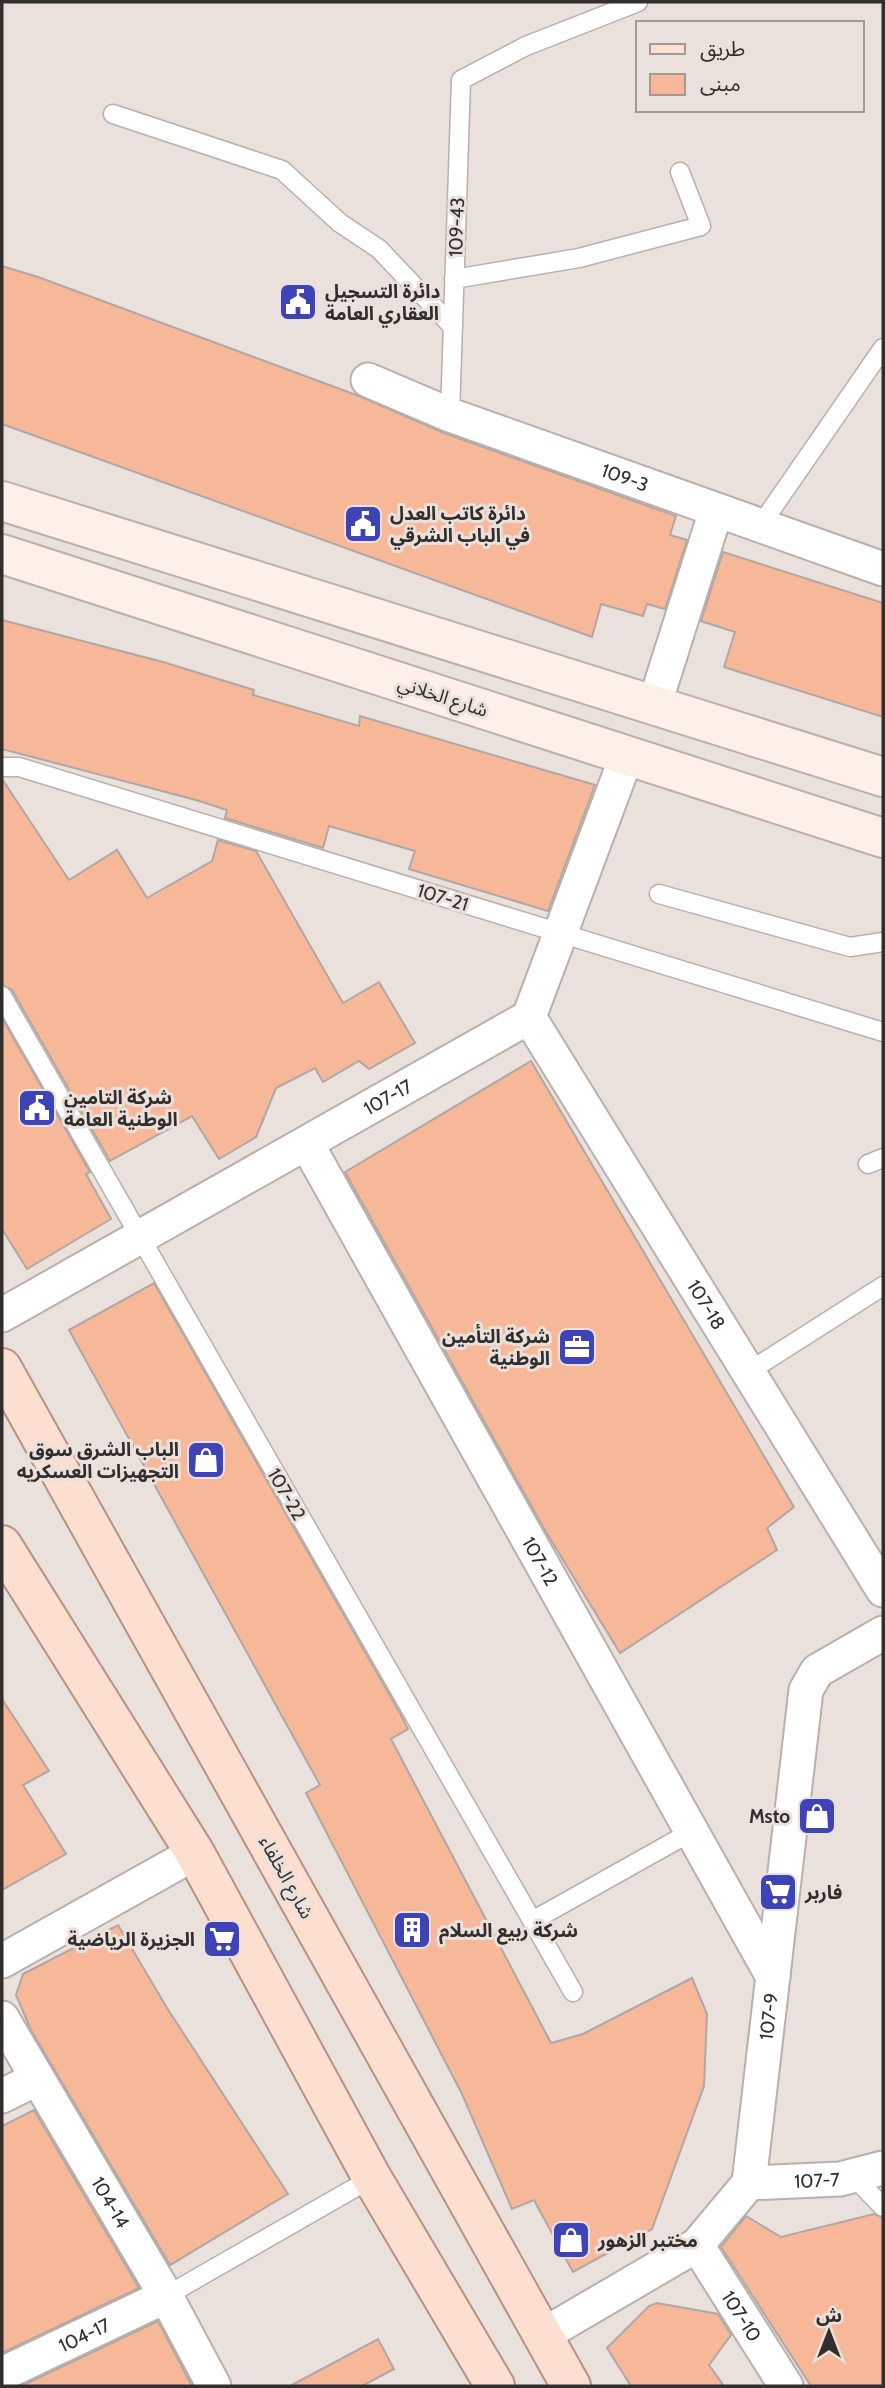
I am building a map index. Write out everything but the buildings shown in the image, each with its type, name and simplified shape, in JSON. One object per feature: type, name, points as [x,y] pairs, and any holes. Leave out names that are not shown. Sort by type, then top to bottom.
[{"type":"main road","points":[[2,501],[883,777]]},
{"type":"main road","name":"شارع الخلاني","points":[[2,554],[883,838]]},
{"type":"main road","name":"شارع الخلفاء","points":[[2,1368],[571,2386]]},
{"type":"main road","points":[[2,1545],[195,1853],[372,2178],[495,2386]]},
{"type":"street","name":"109-3","points":[[368,380],[450,415],[883,569]]},
{"type":"street","points":[[654,706],[716,511]]},
{"type":"street","points":[[529,1017],[627,755]]},
{"type":"street","name":"107-17","points":[[2,1315],[529,1017]]},
{"type":"street","name":"107-18","points":[[529,1017],[883,1590]]},
{"type":"street","name":"107-12","points":[[307,1144],[772,1977]]},
{"type":"street","name":"107-9","points":[[749,2183],[806,1690],[817,1671],[883,1633]]},
{"type":"street","points":[[2,1961],[195,1853]]},
{"type":"street","name":"104-14","points":[[2,2018],[166,2296],[214,2386]]},
{"type":"street","points":[[2,2096],[36,2079]]},
{"type":"street","name":"107-7","points":[[749,2183],[840,2179],[868,2172]]},
{"type":"street","points":[[543,2335],[697,2245],[749,2183]]},
{"type":"street","name":"107-10","points":[[697,2245],[786,2386]]},
{"type":"street","name":"104-17","points":[[2,2374],[166,2296]]},
{"type":"lane","name":"109-43","points":[[450,415],[461,80],[526,46],[638,2]]},
{"type":"lane","points":[[113,114],[282,170],[340,223],[379,249],[453,327]]},
{"type":"lane","points":[[454,279],[579,258],[701,226],[680,172]]},
{"type":"lane","points":[[760,526],[883,348]]},
{"type":"lane","name":"107-21","points":[[2,767],[19,767],[883,1031]]},
{"type":"lane","points":[[659,894],[850,947],[883,942]]},
{"type":"lane","name":"107-22","points":[[2,996],[573,1992]]},
{"type":"lane","points":[[748,1372],[883,1286]]},
{"type":"lane","points":[[532,1920],[691,1832]]},
{"type":"lane","points":[[868,2172],[883,2207]]},
{"type":"lane","points":[[166,2296],[372,2178]]},
{"type":"place","name":"دائرة التسجيل العقاري العامة","points":[[298,302]]},
{"type":"place","name":"دائرة كاتب العدل في الباب الشرقي","points":[[363,524]]},
{"type":"place","name":"شركة التامين الوطنية العامة","points":[[37,1108]]},
{"type":"place","name":"شركة التأمين الوطنية","points":[[577,1347]]},
{"type":"place","name":"الباب الشرق سوق التجهيزات العسكريه","points":[[206,1460]]},
{"type":"place","name":"Msto","points":[[817,1816]]},
{"type":"place","name":"فاربر","points":[[778,1892]]},
{"type":"place","name":"شركة ربيع السلام","points":[[412,1930]]},
{"type":"place","name":"الجزيرة الرياضية","points":[[222,1939]]},
{"type":"place","name":"مختبر الزهور","points":[[571,2240]]}]
